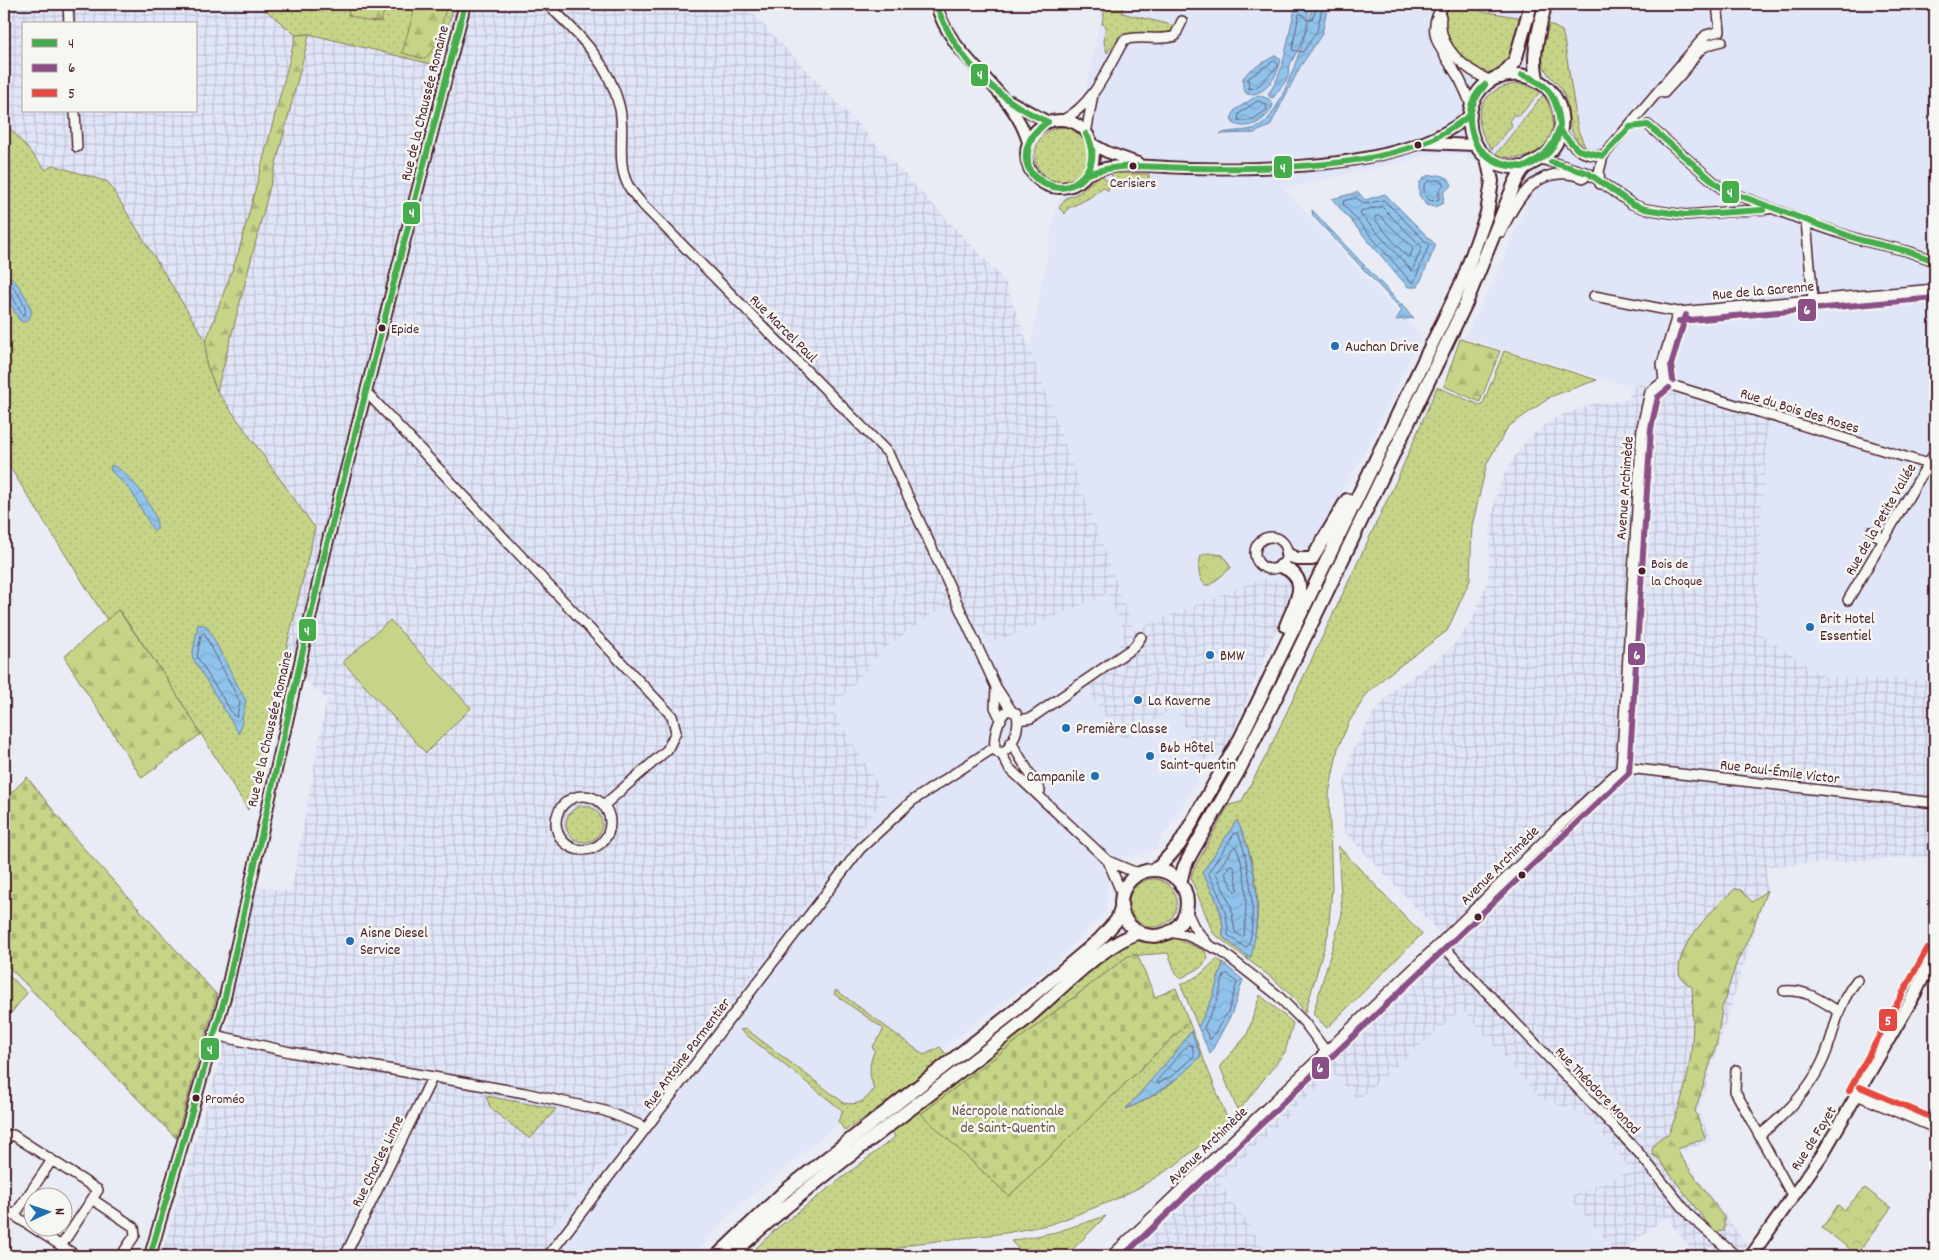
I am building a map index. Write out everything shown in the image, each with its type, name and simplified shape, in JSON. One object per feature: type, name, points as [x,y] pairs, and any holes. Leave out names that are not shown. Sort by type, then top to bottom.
[{"type":"main road","points":[[1496,79],[1516,75],[1538,81],[1546,87],[1557,102],[1561,122],[1560,131],[1551,150],[1541,159],[1525,167],[1508,167],[1487,158],[1475,145],[1469,126],[1470,111],[1479,92],[1496,79],[1515,60],[1531,4]]},
{"type":"main road","points":[[1538,81],[1536,64],[1545,4]]},
{"type":"main road","points":[[1146,871],[1168,873],[1180,883],[1186,896],[1186,910],[1177,926],[1169,932],[1154,936],[1139,932],[1129,925],[1122,908],[1122,894],[1133,878],[1146,871],[1159,866],[1178,845],[1240,739],[1463,280],[1475,248],[1490,196],[1492,181],[1487,158]]},
{"type":"main road","points":[[1180,883],[1184,867],[1238,772],[1280,689],[1484,260],[1514,185],[1525,167]]},
{"type":"main road","points":[[1288,554],[1304,560],[1312,559],[1315,556],[1405,398]]},
{"type":"main road","points":[[1240,739],[1299,594],[1298,578],[1289,570],[1280,566]]},
{"type":"main road","points":[[717,1256],[785,1192],[1012,1013],[1093,945],[1117,920],[1122,908]]},
{"type":"main road","points":[[730,1256],[821,1178],[1020,1024],[1107,950],[1139,932]]},
{"type":"main road","name":"Rue de Fayet","points":[[1753,1256],[1822,1155],[1935,952]]},
{"type":"street","points":[[68,4],[69,22]]},
{"type":"street","name":"Rue de la Chaussée Romaine","points":[[150,1256],[215,1035],[323,561],[465,4]]},
{"type":"street","name":"Rue Marcel Paul","points":[[547,4],[584,39],[600,62],[614,89],[620,111],[624,173],[633,192],[644,206],[888,453],[996,687]]},
{"type":"street","points":[[936,4],[946,29],[966,58],[1004,98],[1019,119],[1028,142]]},
{"type":"street","points":[[1048,122],[1040,127],[1028,142],[1026,150],[1028,167],[1042,184],[1066,188],[1074,185],[1088,174],[1106,166],[1284,168],[1342,161],[1419,143],[1445,133],[1470,111],[1460,80],[1440,50],[1435,34],[1436,18],[1445,4]]},
{"type":"street","points":[[1445,4],[1441,19],[1442,32],[1453,54],[1468,69],[1496,79]]},
{"type":"street","points":[[1717,4],[1721,36]]},
{"type":"street","points":[[1004,98],[1040,120],[1048,122],[1063,120],[1072,116],[1093,94],[1124,40],[1132,37],[1165,39],[1175,36],[1182,21]]},
{"type":"street","points":[[1600,184],[1599,172],[1603,156],[1706,35],[1711,32],[1721,36]]},
{"type":"street","points":[[1721,36],[1697,51],[1688,66],[1650,109],[1647,118],[1648,125],[1722,189],[1806,221],[1935,261]]},
{"type":"street","points":[[1086,134],[1093,94]]},
{"type":"street","points":[[75,112],[77,147]]},
{"type":"street","points":[[1063,120],[1077,126],[1086,134],[1092,144],[1094,154],[1088,174]]},
{"type":"street","points":[[1630,126],[1648,125]]},
{"type":"street","points":[[1560,131],[1572,145],[1585,155],[1603,156]]},
{"type":"street","points":[[1419,143],[1464,143],[1475,145]]},
{"type":"street","points":[[1092,144],[1107,152],[1143,165]]},
{"type":"street","points":[[1541,159],[1588,173],[1600,184],[1632,204],[1666,212],[1685,215],[1771,209]]},
{"type":"street","points":[[1484,260],[1520,196],[1537,182],[1550,176],[1575,175],[1600,184]]},
{"type":"street","points":[[1806,221],[1813,300]]},
{"type":"street","name":"Rue de la Garenne","points":[[1594,296],[1678,312],[1935,289]]},
{"type":"street","points":[[1664,381],[1662,364],[1678,312]]},
{"type":"street","name":"Rue du Bois des Roses","points":[[1664,381],[1671,385],[1928,464]]},
{"type":"street","name":"Avenue Archimède","points":[[1111,1256],[1325,1050],[1440,943],[1557,828],[1621,769],[1642,427],[1650,392],[1664,381]]},
{"type":"street","points":[[366,394],[370,396],[672,716],[676,732],[666,750],[603,806]]},
{"type":"street","name":"Rue de la Petite Vallée","points":[[1848,600],[1935,452]]},
{"type":"street","points":[[1871,532],[1884,539]]},
{"type":"street","points":[[1274,537],[1283,541],[1288,554],[1280,566],[1266,568],[1258,563],[1255,553],[1258,544],[1265,538],[1274,537]]},
{"type":"street","points":[[1018,720],[1031,718],[1134,647],[1141,637]]},
{"type":"street","points":[[996,687],[1011,710],[1016,713],[1018,720],[1011,742],[1046,800]]},
{"type":"street","points":[[996,687],[995,707],[1001,720]]},
{"type":"street","points":[[1011,710],[1003,714],[1001,720],[998,750],[1009,768],[1046,800],[1108,861],[1132,871],[1146,871]]},
{"type":"street","name":"Rue Antoine Parmentier","points":[[215,1035],[290,1052],[525,1093],[605,1110],[645,1129],[867,841],[912,801],[998,750],[1007,750],[1011,742]]},
{"type":"street","name":"Rue Paul-Émile Victor","points":[[1621,769],[1637,769],[1935,803]]},
{"type":"street","points":[[588,797],[603,806],[609,823],[608,832],[598,846],[581,850],[573,848],[560,837],[556,821],[563,805],[570,800],[588,797]]},
{"type":"street","points":[[1108,861],[1122,894]]},
{"type":"street","points":[[1186,910],[1194,927],[1207,943],[1276,994],[1304,1022],[1325,1050]]},
{"type":"street","points":[[1169,932],[1207,943]]},
{"type":"street","name":"Rue Théodore Monod","points":[[1440,943],[1638,1152],[1691,1217],[1736,1256]]},
{"type":"street","points":[[1760,1135],[1780,1118],[1806,1087],[1823,1059],[1838,1011],[1857,980]]},
{"type":"street","points":[[1784,990],[1807,992],[1838,1011]]},
{"type":"street","points":[[1736,1070],[1735,1091],[1793,1197]]},
{"type":"street","name":"Rue Charles Linne","points":[[345,1256],[432,1078]]},
{"type":"street","points":[[1857,1095],[1935,1128]]},
{"type":"street","points":[[548,1256],[645,1129]]},
{"type":"street","points":[[4,1142],[8,1137],[14,1135],[98,1190],[61,1246]]},
{"type":"street","points":[[14,1216],[52,1160]]},
{"type":"street","points":[[92,1199],[134,1228],[135,1234],[121,1256]]},
{"type":"street","points":[[4,1210],[77,1256]]},
{"type":"shaded area","points":[[4,4],[413,4],[435,64],[455,4],[744,4],[1004,280],[1134,630],[1263,578],[1295,585],[1225,752],[1202,762],[1175,707],[1122,740],[1079,677],[1115,653],[1124,632],[1107,594],[996,642],[944,606],[883,649],[832,710],[885,796],[851,845],[725,1011],[545,1236],[558,1256],[161,1256],[222,1052],[257,886],[291,892],[327,699],[282,660],[315,528],[217,391],[307,44],[295,36],[239,251],[206,341],[108,182],[46,170],[4,121]]},
{"type":"shaded area","points":[[1103,4],[1536,4],[1551,11],[1566,8],[1570,4],[1935,4],[1935,681],[1827,677],[1819,674],[1757,631],[1762,503],[1769,422],[1641,384],[1632,387],[1465,338],[1501,266],[1525,208],[1529,187],[1462,155],[1440,153],[1284,189],[1421,336],[1362,458],[1322,525],[1295,585],[1263,578],[1134,630],[1030,350],[1057,202],[1098,158],[1079,121]]},
{"type":"shaded area","points":[[1640,384],[1769,422],[1762,503],[1757,631],[1819,674],[1827,677],[1935,681],[1935,856],[1766,866],[1767,890],[1698,1112],[1712,1140],[1679,1153],[1747,1245],[1738,1256],[1697,1256],[1666,1217],[1618,1254],[1569,1197],[1631,1171],[1590,1117],[1540,1098],[1462,1009],[1358,1100],[1332,1073],[1218,1182],[1271,1256],[1106,1256],[1441,934],[1343,830],[1344,784],[1352,753],[1372,715],[1394,689],[1444,654],[1457,641],[1472,621],[1488,579],[1491,523],[1497,492],[1506,471],[1520,448],[1538,430],[1557,417],[1592,404],[1628,400],[1632,387]]},
{"type":"shaded area","points":[[1107,594],[1124,632],[1115,653],[1079,677],[1175,707],[1202,762],[1193,788],[1154,850],[1142,855],[1122,856],[1105,870],[1108,878],[1106,911],[1052,966],[821,1138],[732,1211],[692,1256],[558,1256],[545,1236],[851,845],[832,710],[883,649],[944,606],[996,642]]},
{"type":"shaded area","points":[[1462,1009],[1540,1098],[1590,1117],[1632,1172],[1591,1224],[1620,1256],[1271,1256],[1217,1182],[1332,1073],[1359,1100]]},
{"type":"green space","points":[[258,4],[455,4],[435,65],[309,34],[296,35]]},
{"type":"green space","points":[[350,4],[376,4],[385,8],[381,22],[366,21],[348,15]]},
{"type":"green space","points":[[416,4],[447,4],[437,45],[425,59],[402,53]]},
{"type":"green space","points":[[1106,4],[1124,4],[1122,13],[1176,26],[1169,35],[1128,34],[1115,43],[1107,53],[1104,42],[1106,26],[1102,24]]},
{"type":"green space","points":[[1452,6],[1523,18],[1513,49],[1504,64],[1491,72],[1480,72],[1464,62],[1445,35],[1445,13]]},
{"type":"green space","points":[[1549,24],[1562,31],[1578,130],[1586,149],[1574,136],[1571,129],[1565,99],[1560,86],[1544,67],[1544,43]]},
{"type":"green space","points":[[309,34],[217,391],[206,363],[206,341],[239,251],[296,35]]},
{"type":"green space","points":[[1525,84],[1540,92],[1520,115],[1513,115],[1510,120],[1512,126],[1492,149],[1485,139],[1481,128],[1479,118],[1481,108],[1485,100],[1493,92],[1502,87]]},
{"type":"green space","points":[[1543,95],[1550,109],[1553,122],[1551,134],[1545,144],[1536,152],[1524,157],[1511,158],[1496,154]]},
{"type":"green space","points":[[4,121],[46,170],[53,165],[108,182],[206,341],[206,363],[217,391],[315,528],[248,810],[164,674],[119,610],[107,620],[4,458]]},
{"type":"green space","points":[[1063,127],[1074,129],[1083,135],[1089,144],[1091,155],[1089,166],[1083,175],[1074,181],[1063,183],[1052,181],[1043,175],[1037,166],[1035,155],[1037,144],[1043,135],[1052,129]]},
{"type":"green space","points":[[1111,173],[1149,174],[1149,185],[1113,183]]},
{"type":"green space","points":[[1100,174],[1110,183],[1108,191],[1103,187],[1089,198],[1067,209],[1065,214],[1059,208],[1066,198],[1079,193]]},
{"type":"green space","points":[[1460,339],[1500,351],[1480,402],[1444,386]]},
{"type":"green space","points":[[1504,351],[1597,380],[1552,396],[1508,427],[1487,463],[1472,526],[1470,580],[1447,631],[1386,676],[1367,694],[1349,722],[1338,748],[1329,794],[1332,888],[1328,934],[1305,1013],[1297,1001],[1276,981],[1213,933],[1191,878],[1192,872],[1229,805],[1241,802],[1266,756],[1399,475],[1437,387],[1482,406]],"holes":[[[1237,820],[1244,836],[1254,871],[1258,906],[1257,924],[1249,958],[1223,937],[1220,911],[1202,873]]]},
{"type":"green space","points":[[1207,553],[1223,555],[1231,568],[1210,585],[1205,585],[1199,571],[1201,556]]},
{"type":"green space","points":[[118,610],[164,674],[201,734],[142,778],[64,657]]},
{"type":"green space","points":[[390,620],[471,708],[426,753],[343,662]]},
{"type":"green space","points":[[27,777],[78,842],[217,995],[176,1138],[4,962],[4,800]]},
{"type":"green space","points":[[584,806],[591,807],[597,811],[601,817],[601,831],[597,837],[591,841],[584,842],[577,841],[571,837],[567,831],[566,824],[567,817],[571,811],[577,807]]},
{"type":"green space","points":[[1338,846],[1422,934],[1327,1028],[1313,1014],[1342,914]]},
{"type":"green space","points":[[1153,879],[1162,881],[1170,886],[1175,894],[1177,903],[1175,912],[1170,920],[1162,925],[1153,927],[1144,925],[1136,920],[1131,912],[1129,903],[1131,894],[1136,886],[1144,881]]},
{"type":"green space","points":[[1735,889],[1741,890],[1752,902],[1767,890],[1750,935],[1736,964],[1722,1008],[1717,1042],[1695,1111],[1705,1138],[1678,1149],[1681,1157],[1724,1218],[1724,1231],[1714,1232],[1658,1158],[1653,1155],[1652,1148],[1659,1139],[1669,1133],[1682,1096],[1690,1062],[1693,1026],[1692,987],[1680,975],[1680,960],[1691,937],[1718,905]]},
{"type":"green space","points":[[1175,938],[1205,951],[1208,959],[1200,968],[1181,978],[1177,976],[1168,953],[1128,956],[921,1114],[1009,1196],[1189,1022],[1229,1123],[1174,1166],[1140,1187],[1114,1200],[1052,1224],[1006,1233],[911,1244],[877,1256],[748,1256],[776,1229],[895,1137],[892,1130],[1016,1034],[1113,952],[1137,941],[1156,943]],"holes":[[[1191,1031],[1201,1056],[1166,1087],[1126,1109],[1179,1048]]]},
{"type":"green space","name":"Nécropole nationale de Saint-Quentin","points":[[1137,954],[1155,997],[1176,988],[1189,1022],[1009,1196],[921,1114],[1128,956]]},
{"type":"green space","points":[[1217,959],[1223,963],[1212,999],[1198,1027],[1181,985],[1201,974]]},
{"type":"green space","points":[[4,971],[27,993],[4,1022]]},
{"type":"green space","points":[[836,990],[924,1055],[940,1047],[947,1055],[872,1113],[845,1131],[838,1121],[843,1111],[740,1030],[746,1029],[844,1103],[854,1104],[861,1102],[874,1089],[870,1070],[875,1050],[872,1048],[884,1029],[834,994]]},
{"type":"green space","points":[[1260,995],[1293,1023],[1285,1052],[1238,1112],[1220,1066],[1247,1035]]},
{"type":"green space","points":[[486,1096],[556,1109],[530,1139],[491,1109]]},
{"type":"green space","points":[[1865,1188],[1891,1208],[1857,1254],[1822,1228],[1838,1205],[1844,1210]]},
{"type":"green space","points":[[1106,1216],[1066,1256],[1025,1256],[1011,1241],[1056,1232]]},
{"type":"water","points":[[1297,4],[1309,4],[1306,31],[1289,66],[1288,78],[1273,98],[1268,94],[1275,84],[1283,62]]},
{"type":"water","points":[[1313,4],[1328,4],[1322,34],[1300,67],[1270,126],[1254,133],[1220,134],[1257,127],[1262,125],[1270,116],[1294,69]]},
{"type":"water","points":[[1276,55],[1281,60],[1270,84],[1259,92],[1247,94],[1243,89],[1243,78],[1249,71]]},
{"type":"water","points":[[1258,95],[1269,99],[1273,105],[1267,115],[1262,120],[1251,125],[1245,126],[1233,123],[1231,119],[1235,110]]},
{"type":"water","points":[[1440,175],[1448,178],[1452,185],[1444,192],[1443,203],[1435,207],[1426,205],[1419,195],[1419,183],[1426,176]]},
{"type":"water","points":[[1358,192],[1365,200],[1385,194],[1436,245],[1418,287],[1408,287],[1332,199]]},
{"type":"water","points":[[1312,210],[1414,318],[1396,320],[1402,310],[1313,216]]},
{"type":"water","points":[[4,273],[12,278],[27,299],[31,310],[28,321],[19,320],[4,291]]},
{"type":"water","points":[[111,465],[126,475],[142,493],[154,513],[157,530],[153,530],[131,491],[110,470]]},
{"type":"water","points":[[198,624],[207,626],[246,701],[239,734],[192,657]]},
{"type":"water","points":[[1237,820],[1249,853],[1256,887],[1256,922],[1251,957],[1249,958],[1223,937],[1220,911],[1202,873]]},
{"type":"water","points":[[1223,963],[1243,980],[1232,1013],[1210,1054],[1198,1027],[1212,999]]},
{"type":"water","points":[[1191,1031],[1201,1056],[1166,1086],[1147,1099],[1126,1109],[1179,1048]]},
{"type":"transit line","name":"4","points":[[150,1256],[225,997],[325,552],[465,4]]},
{"type":"transit line","name":"4","points":[[936,4],[954,42],[980,75],[1011,102],[1048,122]]},
{"type":"transit line","name":"4","points":[[1522,75],[1539,83],[1550,93],[1557,107],[1560,125]]},
{"type":"transit line","name":"4","points":[[1522,75],[1539,82],[1550,92],[1557,107],[1560,125]]},
{"type":"transit line","name":"4","points":[[1477,146],[1471,130],[1471,106],[1485,85]]},
{"type":"transit line","name":"4","points":[[1477,146],[1471,129],[1470,114],[1475,100],[1485,85]]},
{"type":"transit line","name":"4","points":[[1088,174],[1127,166],[1254,168],[1287,167],[1356,160],[1388,154],[1418,145],[1444,133],[1469,116]]},
{"type":"transit line","name":"4","points":[[1030,171],[1027,165],[1026,151],[1034,133],[1045,124]]},
{"type":"transit line","name":"4","points":[[1030,171],[1028,151],[1035,134],[1045,124]]},
{"type":"transit line","name":"4","points":[[1525,167],[1548,150],[1555,140],[1560,125]]},
{"type":"transit line","name":"4","points":[[1525,167],[1550,152],[1557,140],[1560,125]]},
{"type":"transit line","name":"4","points":[[1560,131],[1578,150],[1603,156],[1630,127],[1648,125],[1722,189],[1860,240],[1907,251],[1935,261]]},
{"type":"transit line","name":"4","points":[[1069,186],[1087,171],[1090,164],[1091,150],[1086,134]]},
{"type":"transit line","name":"4","points":[[1069,186],[1083,178],[1091,165],[1092,150],[1086,134]]},
{"type":"transit line","name":"4","points":[[1477,146],[1499,161],[1525,167]]},
{"type":"transit line","name":"4","points":[[1477,146],[1492,161],[1504,165],[1525,167]]},
{"type":"transit line","name":"4","points":[[1551,162],[1588,173],[1632,204],[1645,209],[1685,215],[1763,210]]},
{"type":"transit line","name":"4","points":[[1030,171],[1038,179],[1053,186],[1069,186]]},
{"type":"transit line","name":"4","points":[[1030,171],[1041,183],[1059,188],[1069,186]]},
{"type":"transit line","name":"6","points":[[1679,321],[1935,298]]},
{"type":"transit line","name":"6","points":[[1673,380],[1671,365],[1686,315]]},
{"type":"transit line","name":"6","points":[[1123,1256],[1629,773],[1651,428],[1658,397],[1669,388]]},
{"type":"transit line","name":"5","points":[[1849,1091],[1927,949]]},
{"type":"transit line","name":"5","points":[[1860,1087],[1935,1119]]},
{"type":"place","name":"Cerisiers","points":[[1133,166]]},
{"type":"place","name":"Epide","points":[[382,328]]},
{"type":"place","name":"Auchan Drive","points":[[1335,346]]},
{"type":"place","name":"Bois de la Choque","points":[[1642,571]]},
{"type":"place","name":"Brit Hotel Essentiel","points":[[1810,627]]},
{"type":"place","name":"BMW","points":[[1210,655]]},
{"type":"place","name":"La Kaverne","points":[[1138,700]]},
{"type":"place","name":"Première Classe","points":[[1066,728]]},
{"type":"place","name":"B&b Hôtel Saint-quentin","points":[[1150,756]]},
{"type":"place","name":"Campanile","points":[[1095,776]]},
{"type":"place","name":"Aisne Diesel Service","points":[[350,941]]},
{"type":"place","name":"Proméo","points":[[196,1098]]}]
